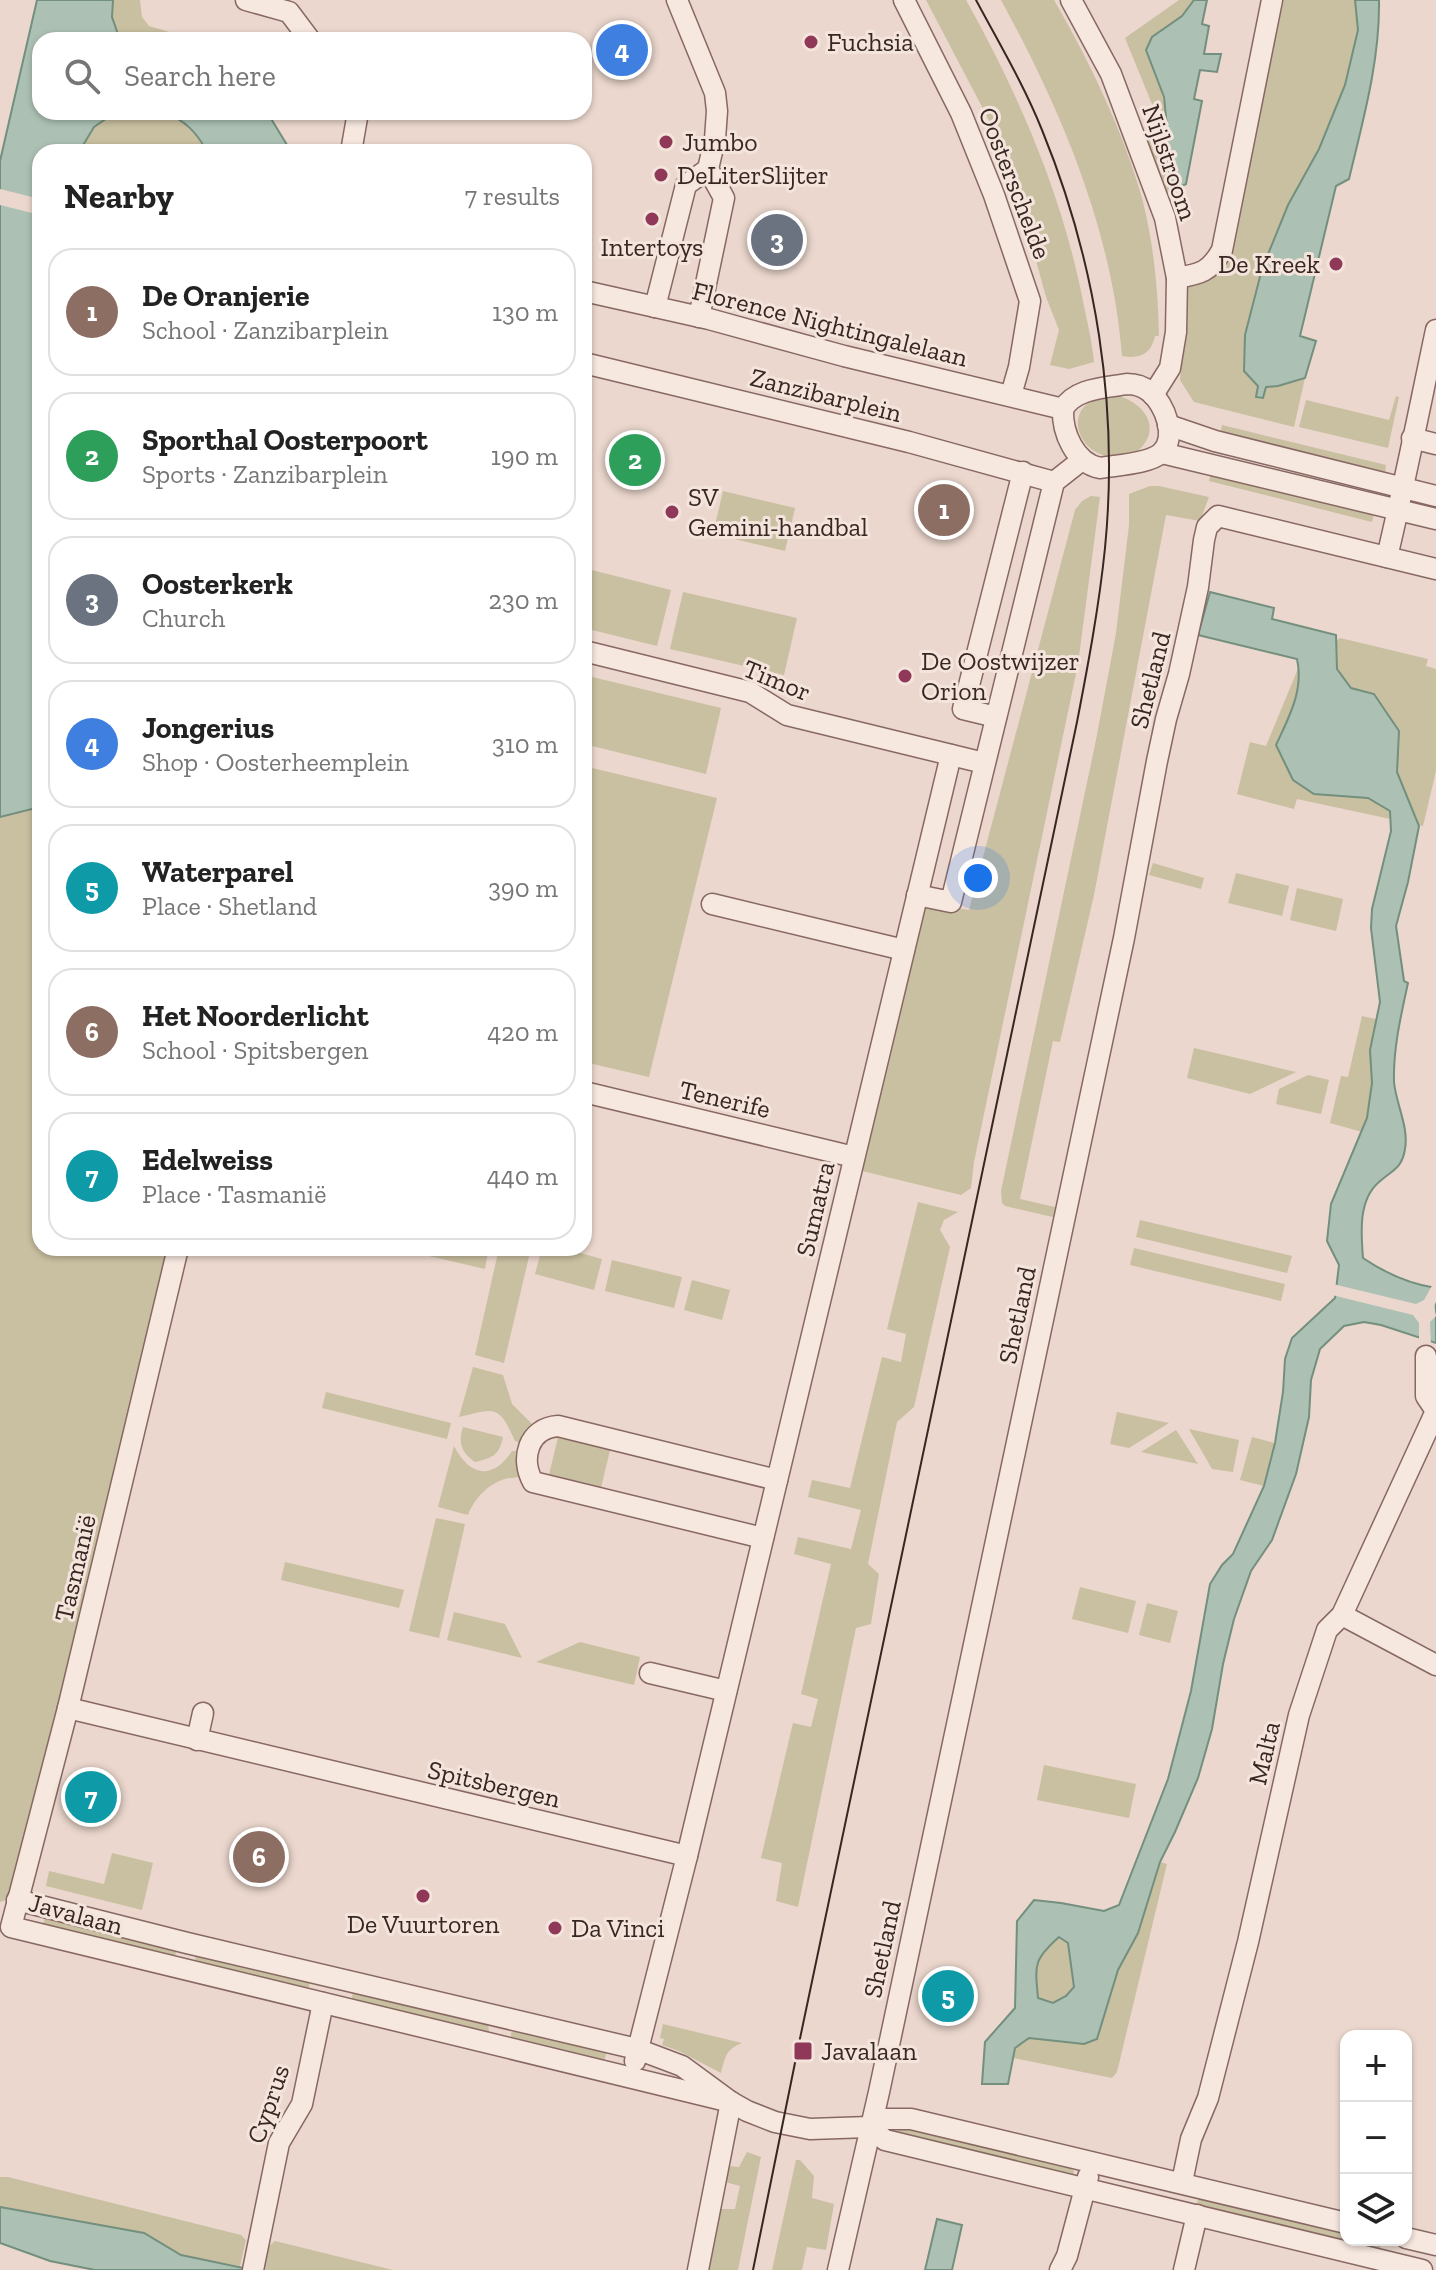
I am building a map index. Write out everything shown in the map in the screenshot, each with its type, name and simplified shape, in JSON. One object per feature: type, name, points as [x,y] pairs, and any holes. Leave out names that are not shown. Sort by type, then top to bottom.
[{"type":"street","points":[[246,0],[289,12],[304,32]]},
{"type":"street","points":[[655,307],[686,185],[708,169],[715,139],[715,93],[677,0]]},
{"type":"street","name":"Oosterschelde","points":[[904,0],[961,113],[994,195],[1030,301],[1021,361],[1011,395]]},
{"type":"street","name":"Nijlstroom","points":[[1071,0],[1111,74],[1165,218],[1177,278],[1176,332],[1170,368],[1153,395]]},
{"type":"street","points":[[1177,278],[1198,274],[1214,265],[1222,250],[1272,0]]},
{"type":"street","points":[[352,144],[357,120]]},
{"type":"street","points":[[699,317],[724,198],[708,169]]},
{"type":"street","name":"Florence Nightingalelaan","points":[[592,293],[1063,409]]},
{"type":"street","points":[[1436,330],[1387,557],[1436,569]]},
{"type":"street","name":"Zanzibarplein","points":[[592,365],[1054,482]]},
{"type":"street","points":[[1127,384],[1142,387],[1153,395],[1168,425],[1170,438],[1162,453],[1143,461],[1100,468],[1082,460],[1074,451],[1064,424],[1063,409],[1073,396],[1127,384]]},
{"type":"street","points":[[1168,425],[1215,441],[1436,496]]},
{"type":"street","points":[[1412,438],[1436,444]]},
{"type":"street","points":[[1162,453],[1436,519]]},
{"type":"street","points":[[917,895],[951,902],[1054,482],[1082,460]]},
{"type":"street","points":[[996,717],[963,709],[1023,472]]},
{"type":"street","name":"Shetland","points":[[838,2270],[879,2092],[1127,924],[1159,750],[1198,587],[1207,527],[1218,516],[1387,557]]},
{"type":"street","name":"Timor","points":[[592,653],[750,692],[787,715],[984,763]]},
{"type":"street","name":"Sumatra","points":[[687,1856],[951,755]]},
{"type":"street","points":[[712,904],[904,950]]},
{"type":"street","name":"Tenerife","points":[[592,1094],[854,1157]]},
{"type":"street","name":"Tasmanië","points":[[17,1900],[68,1708],[176,1256]]},
{"type":"street","name":"Malta","points":[[1182,2182],[1191,2139],[1208,2098],[1248,1942],[1299,1715],[1327,1630],[1342,1615],[1436,1411],[1426,1396],[1426,1356]]},
{"type":"street","points":[[763,1538],[533,1482],[528,1474],[528,1449],[539,1431],[558,1426],[777,1480]]},
{"type":"street","points":[[1342,1615],[1436,1665]]},
{"type":"street","points":[[650,1673],[726,1691]]},
{"type":"street","name":"Spitsbergen","points":[[68,1708],[687,1856]]},
{"type":"street","points":[[197,1740],[203,1713]]},
{"type":"street","points":[[632,2078],[687,1856]]},
{"type":"street","name":"Javalaan","points":[[731,2102],[11,1927],[17,1900],[637,2049],[682,2066],[731,2102],[759,2116],[810,2129],[869,2127],[885,2119],[911,2119],[1340,2222]]},
{"type":"street","points":[[181,1968],[187,1943]]},
{"type":"street","name":"Cyprus","points":[[253,2270],[279,2143],[302,2104],[323,2003]]},
{"type":"street","points":[[494,2044],[501,2017]]},
{"type":"street","points":[[698,2270],[731,2102]]},
{"type":"street","name":"Javalaan","points":[[869,2127],[885,2140],[1085,2187],[1390,2266],[1422,2270]]},
{"type":"street","points":[[1060,2270],[1067,2256],[1093,2162]]},
{"type":"street","points":[[1184,2270],[1197,2215]]},
{"type":"street","points":[[1412,2239],[1436,2245]]},
{"type":"shaded area","points":[[37,0],[113,0],[112,17],[117,32],[32,32],[32,120],[104,120],[94,127],[84,144],[32,144],[32,809],[0,817],[0,161]]},
{"type":"shaded area","points":[[113,0],[140,0],[142,17],[149,26],[169,32],[117,32],[112,17]]},
{"type":"shaded area","points":[[926,0],[966,0],[1004,72],[1051,184],[1063,222],[1083,301],[1094,362],[1069,369],[1050,365],[1059,330],[1046,297],[1017,191],[991,124]]},
{"type":"shaded area","points":[[1001,0],[1054,0],[1116,124],[1143,202],[1155,269],[1159,336],[1155,336],[1151,348],[1143,354],[1122,356],[1107,262],[1080,172],[1044,84]]},
{"type":"shaded area","points":[[1179,0],[1194,0],[1182,16],[1152,37],[1146,50],[1165,104],[1165,159],[1176,183],[1169,197],[1147,139],[1161,126],[1125,38]]},
{"type":"shaded area","points":[[1194,0],[1207,0],[1202,24],[1209,26],[1204,54],[1221,54],[1217,72],[1200,70],[1194,99],[1202,101],[1186,184],[1182,186],[1172,182],[1168,174],[1164,97],[1146,50],[1152,37],[1182,16]]},
{"type":"shaded area","points":[[1280,0],[1355,0],[1358,30],[1345,85],[1319,149],[1288,205],[1262,269],[1245,335],[1266,387],[1305,378],[1294,427],[1194,402],[1180,380],[1186,286],[1211,278],[1226,258]]},
{"type":"shaded area","points":[[1355,0],[1379,0],[1377,45],[1349,179],[1336,186],[1300,336],[1316,341],[1305,378],[1266,387],[1263,398],[1256,397],[1258,386],[1244,371],[1245,335],[1262,269],[1288,205],[1319,149],[1345,85],[1358,30]]},
{"type":"shaded area","points":[[104,120],[181,120],[202,144],[84,144],[94,127]]},
{"type":"shaded area","points":[[180,120],[272,120],[286,144],[202,144]]},
{"type":"shaded area","points":[[1115,395],[1133,402],[1149,422],[1147,439],[1141,448],[1127,456],[1106,456],[1092,450],[1081,437],[1079,429],[1078,422],[1084,407],[1100,397]]},
{"type":"shaded area","points":[[1396,396],[1399,397],[1388,448],[1299,427],[1306,400],[1389,420]]},
{"type":"shaded area","points":[[1222,425],[1386,465],[1385,474],[1220,435]]},
{"type":"shaded area","points":[[1212,469],[1375,510],[1372,522],[1209,481]]},
{"type":"shaded area","points":[[1150,486],[1209,497],[1200,521],[1166,515],[1094,895],[1060,1042],[1053,1041],[1020,1199],[1059,1208],[1057,1218],[1005,1206],[1001,1191],[1116,633],[1129,525],[1129,494]]},
{"type":"shaded area","points":[[723,491],[795,508],[785,551],[713,534]]},
{"type":"shaded area","points":[[1091,496],[1100,497],[1078,664],[971,1188],[961,1195],[858,1170],[923,907],[931,904],[969,910],[1075,510]]},
{"type":"shaded area","points":[[592,570],[671,590],[657,646],[592,630]]},
{"type":"shaded area","points":[[683,592],[797,618],[784,675],[670,649]]},
{"type":"shaded area","points":[[1210,592],[1274,608],[1272,619],[1336,635],[1337,669],[1351,688],[1374,694],[1399,731],[1397,772],[1419,826],[1396,926],[1404,981],[1408,983],[1394,1070],[1406,1141],[1399,1165],[1372,1189],[1367,1198],[1362,1217],[1362,1248],[1363,1258],[1380,1268],[1407,1281],[1436,1288],[1436,1343],[1364,1322],[1344,1326],[1320,1349],[1311,1380],[1309,1417],[1296,1474],[1272,1540],[1251,1571],[1234,1619],[1212,1729],[1198,1778],[1160,1862],[1138,1933],[1118,1970],[1097,2039],[1084,2044],[1029,2038],[1015,2048],[1008,2084],[982,2084],[985,2042],[1015,2008],[1017,1921],[1034,1900],[1104,1911],[1119,1905],[1168,1779],[1191,1691],[1210,1584],[1233,1554],[1264,1486],[1275,1443],[1285,1359],[1292,1338],[1335,1298],[1339,1265],[1327,1241],[1331,1204],[1367,1118],[1372,1083],[1370,1050],[1380,1002],[1371,928],[1372,909],[1391,831],[1390,811],[1368,798],[1314,794],[1293,780],[1276,745],[1297,692],[1297,659],[1198,635]],"holes":[[[1059,1937],[1068,1943],[1074,1987],[1053,2003],[1038,1998],[1036,1970],[1040,1958]]]},
{"type":"shaded area","points":[[1340,638],[1428,659],[1426,666],[1436,669],[1436,771],[1423,826],[1297,799],[1294,809],[1237,794],[1250,742],[1266,746],[1297,671]]},
{"type":"shaded area","points":[[592,677],[721,708],[706,774],[592,746]]},
{"type":"shaded area","points":[[592,768],[717,798],[649,1077],[592,1064]]},
{"type":"shaded area","points":[[32,808],[32,1256],[167,1256],[10,1899],[0,1902],[0,817]]},
{"type":"shaded area","points":[[1153,863],[1204,878],[1201,889],[1149,875]]},
{"type":"shaded area","points":[[1236,873],[1289,886],[1282,916],[1228,903]]},
{"type":"shaded area","points":[[1297,888],[1343,899],[1336,931],[1290,920]]},
{"type":"shaded area","points":[[1362,1016],[1376,1019],[1370,1050],[1372,1083],[1362,1132],[1330,1123],[1341,1076],[1348,1077]]},
{"type":"shaded area","points":[[1194,1048],[1296,1072],[1250,1094],[1187,1078]]},
{"type":"shaded area","points":[[1308,1075],[1329,1080],[1321,1114],[1276,1104],[1279,1089]]},
{"type":"shaded area","points":[[918,1202],[958,1212],[944,1220],[940,1230],[950,1247],[914,1407],[897,1422],[868,1564],[879,1574],[871,1624],[856,1628],[798,1907],[776,1901],[782,1863],[761,1858],[793,1723],[811,1727],[818,1699],[801,1694],[831,1564],[794,1554],[798,1537],[851,1549],[861,1510],[808,1497],[812,1480],[850,1488],[882,1357],[901,1362],[906,1334],[887,1329]]},
{"type":"shaded area","points":[[1140,1220],[1292,1256],[1287,1273],[1136,1237]]},
{"type":"shaded area","points":[[1134,1248],[1285,1284],[1281,1301],[1130,1265]]},
{"type":"shaded area","points":[[429,1256],[487,1256],[485,1269]]},
{"type":"shaded area","points":[[497,1256],[529,1256],[504,1363],[475,1355]]},
{"type":"shaded area","points":[[540,1256],[591,1256],[602,1259],[594,1290],[535,1274]]},
{"type":"shaded area","points":[[612,1260],[682,1277],[674,1308],[605,1291]]},
{"type":"shaded area","points":[[692,1280],[730,1290],[722,1320],[684,1310]]},
{"type":"shaded area","points":[[473,1367],[503,1375],[512,1404],[534,1426],[523,1444],[515,1441],[504,1420],[494,1412],[459,1417]]},
{"type":"shaded area","points":[[326,1392],[451,1423],[447,1439],[322,1408]]},
{"type":"shaded area","points":[[1117,1412],[1169,1423],[1129,1448],[1110,1444]]},
{"type":"shaded area","points":[[463,1427],[503,1437],[497,1452],[475,1462],[462,1447]]},
{"type":"shaded area","points":[[1189,1429],[1239,1440],[1233,1472],[1212,1469]]},
{"type":"shaded area","points":[[1176,1430],[1198,1464],[1141,1452]]},
{"type":"shaded area","points":[[559,1433],[611,1446],[600,1492],[548,1479]]},
{"type":"shaded area","points":[[1252,1437],[1275,1443],[1264,1486],[1240,1480]]},
{"type":"shaded area","points":[[454,1446],[467,1464],[482,1471],[497,1467],[512,1451],[521,1451],[523,1474],[487,1488],[468,1515],[438,1507]]},
{"type":"shaded area","points":[[436,1518],[465,1524],[439,1638],[409,1631]]},
{"type":"shaded area","points":[[285,1562],[404,1590],[399,1608],[281,1580]]},
{"type":"shaded area","points":[[1080,1587],[1136,1601],[1128,1633],[1072,1619]]},
{"type":"shaded area","points":[[1147,1603],[1178,1611],[1170,1643],[1139,1635]]},
{"type":"shaded area","points":[[454,1612],[505,1624],[522,1658],[447,1640]]},
{"type":"shaded area","points":[[580,1642],[640,1657],[634,1685],[536,1662]]},
{"type":"shaded area","points":[[1044,1765],[1136,1784],[1129,1818],[1037,1800]]},
{"type":"shaded area","points":[[112,1853],[153,1863],[142,1910],[46,1886],[49,1871],[104,1884]]},
{"type":"shaded area","points":[[1160,1862],[1167,1864],[1117,2072],[1112,2078],[1013,2058],[1015,2047],[1029,2038],[1084,2044],[1097,2039],[1118,1970],[1138,1933]]},
{"type":"shaded area","points":[[46,1915],[177,1950],[174,1959],[41,1930]]},
{"type":"shaded area","points":[[1059,1937],[1068,1942],[1075,1987],[1052,2003],[1037,1998],[1036,1970],[1044,1952]]},
{"type":"shaded area","points":[[196,1954],[311,1978],[307,1994],[201,1967],[195,1961]]},
{"type":"shaded area","points":[[353,1991],[488,2024],[489,2032],[485,2035],[351,2004]]},
{"type":"shaded area","points":[[663,2024],[742,2043],[727,2054],[721,2073],[662,2045]]},
{"type":"shaded area","points":[[518,2029],[607,2051],[603,2065],[511,2041],[511,2033]]},
{"type":"shaded area","points":[[899,2127],[950,2135],[1062,2162],[1074,2171],[1073,2176],[898,2137]]},
{"type":"shaded area","points":[[747,2152],[761,2157],[738,2270],[706,2270],[719,2209],[735,2209],[740,2186],[725,2182],[728,2166],[739,2167]]},
{"type":"shaded area","points":[[796,2160],[800,2160],[814,2176],[812,2198],[834,2204],[826,2250],[807,2247],[802,2270],[772,2270]]},
{"type":"shaded area","points":[[0,2177],[241,2235],[246,2240],[240,2266],[181,2255],[144,2233],[0,2207]]},
{"type":"shaded area","points":[[1199,2195],[1340,2229],[1340,2244],[1196,2209]]},
{"type":"shaded area","points":[[0,2207],[144,2233],[181,2255],[253,2270],[95,2270],[50,2261],[0,2243]]},
{"type":"shaded area","points":[[937,2219],[962,2225],[952,2270],[925,2270]]},
{"type":"shaded area","points":[[275,2241],[393,2270],[264,2270],[268,2247]]},
{"type":"shaded area","points":[[1350,2246],[1381,2246],[1379,2253]]},
{"type":"pier","points":[[0,189],[32,197],[32,213],[0,205]]},
{"type":"pier","points":[[1333,1284],[1416,1304],[1424,1300],[1436,1284],[1436,1316],[1430,1322],[1431,1346],[1419,1342],[1419,1323],[1413,1315],[1332,1295]]},
{"type":"tram line","points":[[753,2270],[1077,722],[1105,548],[1109,495],[1105,388],[1099,335],[1077,231],[1042,130],[976,0]]},
{"type":"place","name":"Fuchsia","points":[[811,42]]},
{"type":"place","name":"Jongerius","points":[[622,50]]},
{"type":"place","name":"Jumbo","points":[[666,142]]},
{"type":"place","name":"DeLiterSlijter","points":[[661,175]]},
{"type":"place","name":"Intertoys","points":[[652,219]]},
{"type":"place","name":"Oosterkerk","points":[[777,240]]},
{"type":"place","name":"De Kreek","points":[[1336,264]]},
{"type":"place","name":"Sporthal Oosterpoort","points":[[635,460]]},
{"type":"place","name":"De Oranjerie","points":[[944,510]]},
{"type":"place","name":"SV Gemini-handbal","points":[[672,512]]},
{"type":"place","name":"De Oostwijzer Orion","points":[[905,676]]},
{"type":"place","name":"Edelweiss","points":[[91,1797]]},
{"type":"place","name":"Het Noorderlicht","points":[[259,1857]]},
{"type":"place","name":"De Vuurtoren","points":[[423,1896]]},
{"type":"place","name":"Da Vinci","points":[[555,1928]]},
{"type":"place","name":"Waterparel","points":[[948,1996]]},
{"type":"place","name":"Javalaan","points":[[803,2051]]}]
